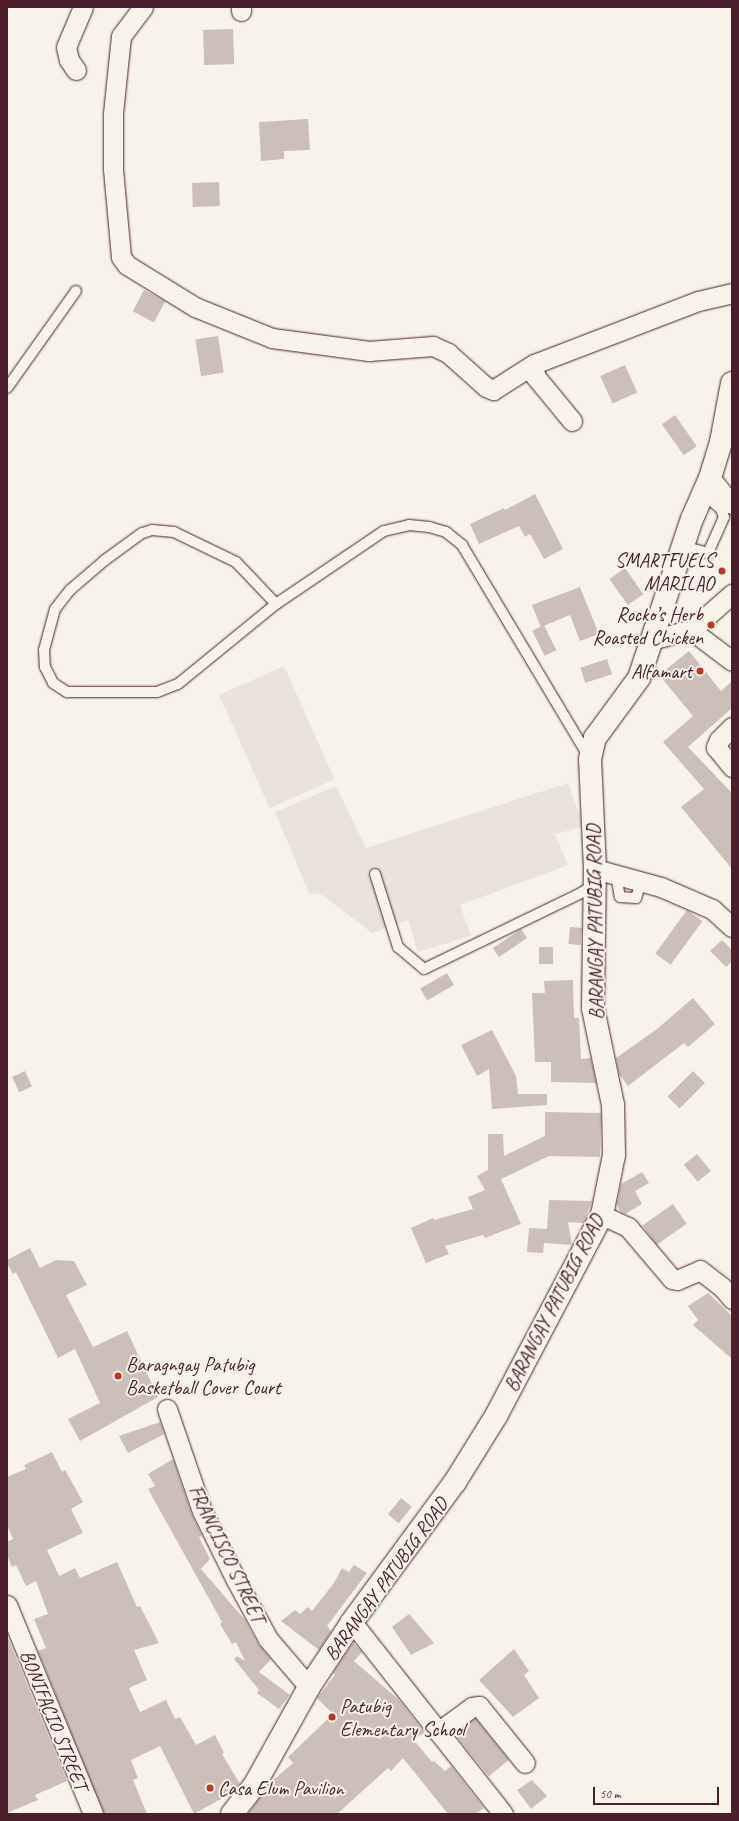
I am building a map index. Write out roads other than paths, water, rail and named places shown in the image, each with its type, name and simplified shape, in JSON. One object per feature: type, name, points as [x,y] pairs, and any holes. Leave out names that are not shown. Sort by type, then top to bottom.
[{"type":"main road","name":"BARANGAY PATUBIG ROAD","points":[[232,1814],[254,1786],[309,1687],[352,1622],[455,1482],[492,1423],[595,1231],[602,1215],[614,1155],[613,1105],[593,1008],[595,877],[590,759],[595,738],[639,678],[654,639],[683,546],[721,442],[732,383]]},
{"type":"street","points":[[76,70],[69,60],[66,47],[83,7]]},
{"type":"street","points":[[143,7],[121,36],[114,114],[114,169],[121,257],[127,265],[195,307],[272,338],[369,351],[433,346],[448,353],[486,387],[493,390],[500,387],[534,364],[698,301],[732,293]]},
{"type":"street","points":[[534,364],[535,376],[572,421]]},
{"type":"street","points":[[706,486],[732,504]]},
{"type":"street","points":[[654,639],[691,630],[732,594]]},
{"type":"street","points":[[691,630],[732,661]]},
{"type":"street","points":[[732,727],[719,740],[716,747],[732,767]]},
{"type":"street","points":[[595,877],[616,875],[641,882],[712,908],[732,927]]},
{"type":"street","points":[[602,1215],[628,1227],[672,1279],[677,1280],[700,1270],[722,1286],[732,1299]]},
{"type":"street","name":"FRANCISCO STREET","points":[[167,1409],[202,1511],[236,1580],[268,1639],[309,1687]]},
{"type":"street","name":"BONIFACIO STREET","points":[[7,1604],[93,1814]]},
{"type":"street","points":[[352,1622],[503,1814]]},
{"type":"street","points":[[438,1732],[472,1707],[479,1706],[525,1763]]},
{"type":"lane","points":[[7,388],[76,290]]},
{"type":"lane","points":[[683,546],[708,553],[724,517],[721,509],[706,486]]},
{"type":"lane","points":[[276,604],[236,562],[174,532],[152,530],[142,533],[105,560],[70,590],[55,609],[44,650],[46,667],[53,683],[67,692],[156,692],[178,684],[276,604],[384,531],[409,525],[446,532],[462,545],[565,722],[590,759]]},
{"type":"lane","points":[[375,874],[398,947],[424,969],[581,894],[595,877]]},
{"type":"place","name":"SMARTFUELS MARILAO","points":[[722,571]]},
{"type":"place","name":"Rocko’s Herb Roasted Chicken","points":[[711,625]]},
{"type":"place","name":"Alfamart","points":[[700,671]]},
{"type":"place","name":"Baragngay Patubig Basketball Cover Court","points":[[118,1376]]},
{"type":"place","name":"Patubig Elementary School","points":[[332,1717]]},
{"type":"place","name":"Casa Elum Pavilion","points":[[210,1788]]}]
